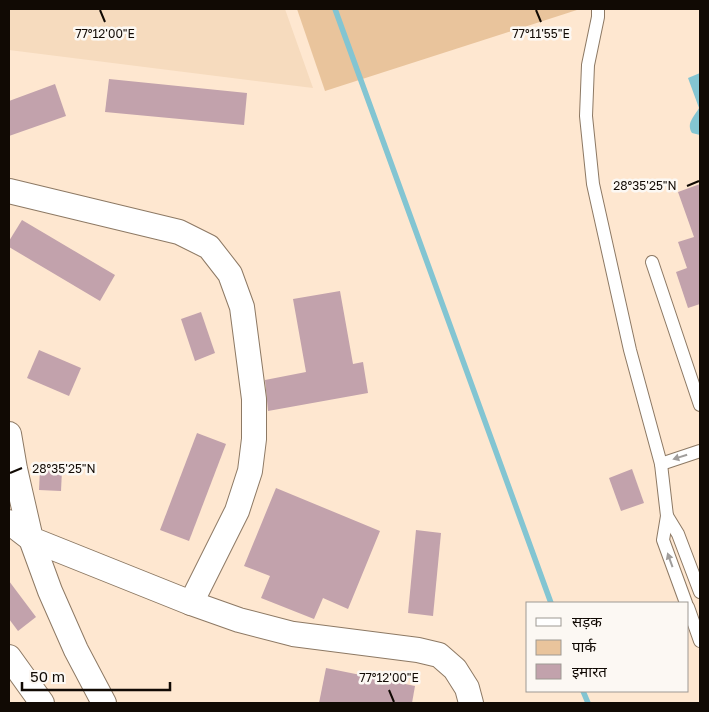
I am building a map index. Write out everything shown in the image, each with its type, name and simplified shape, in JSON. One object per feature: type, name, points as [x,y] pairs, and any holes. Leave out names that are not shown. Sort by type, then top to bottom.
[{"type":"street","points":[[9,192],[179,232],[209,247],[230,274],[242,308],[254,399],[254,438],[250,471],[236,511],[191,603]]},
{"type":"street","points":[[9,434],[31,539],[50,591],[104,703]]},
{"type":"street","points":[[9,522],[31,539],[191,603],[239,620],[293,634],[418,650],[439,655],[455,669],[467,688],[471,703]]},
{"type":"street","points":[[9,657],[42,703]]},
{"type":"lane","points":[[598,9],[588,65],[586,116],[593,184],[630,350],[661,464],[667,516],[663,540],[686,602]]},
{"type":"lane","points":[[652,262],[700,405]]},
{"type":"lane","points":[[661,464],[700,451]]},
{"type":"lane","points":[[667,516],[678,534],[700,592]]},
{"type":"lane","points":[[689,610],[700,641]]},
{"type":"shaded area","points":[[9,9],[285,9],[313,88],[9,50]]},
{"type":"green space","points":[[297,9],[580,9],[325,91]]},
{"type":"water","points":[[700,73],[700,135],[692,133],[690,129],[691,120],[699,108],[688,78]]},
{"type":"building","points":[[109,79],[247,93],[244,125],[105,112]]},
{"type":"building","points":[[55,84],[66,116],[9,136],[9,101]]},
{"type":"building","points":[[700,184],[700,304],[688,308],[676,272],[687,268],[678,242],[694,237],[678,192]]},
{"type":"building","points":[[22,220],[115,275],[100,301],[9,247],[9,241]]},
{"type":"building","points":[[340,291],[353,364],[363,362],[368,393],[268,411],[265,380],[306,372],[293,299]]},
{"type":"building","points":[[201,312],[215,353],[195,361],[181,319]]},
{"type":"building","points":[[39,350],[81,368],[69,396],[27,378]]},
{"type":"building","points":[[197,433],[226,444],[189,541],[160,530]]},
{"type":"building","points":[[40,469],[62,470],[61,491],[39,490]]},
{"type":"building","points":[[632,469],[644,503],[621,511],[609,478]]},
{"type":"building","points":[[276,488],[380,531],[348,609],[323,598],[314,619],[261,598],[270,576],[244,566]]},
{"type":"building","points":[[416,530],[441,533],[433,616],[408,613]]},
{"type":"building","points":[[9,581],[36,617],[18,631],[9,619]]},
{"type":"building","points":[[326,668],[415,686],[412,703],[319,703]]},
{"type":"waterway","points":[[335,9],[551,602]]},
{"type":"waterway","points":[[583,692],[588,703]]}]
